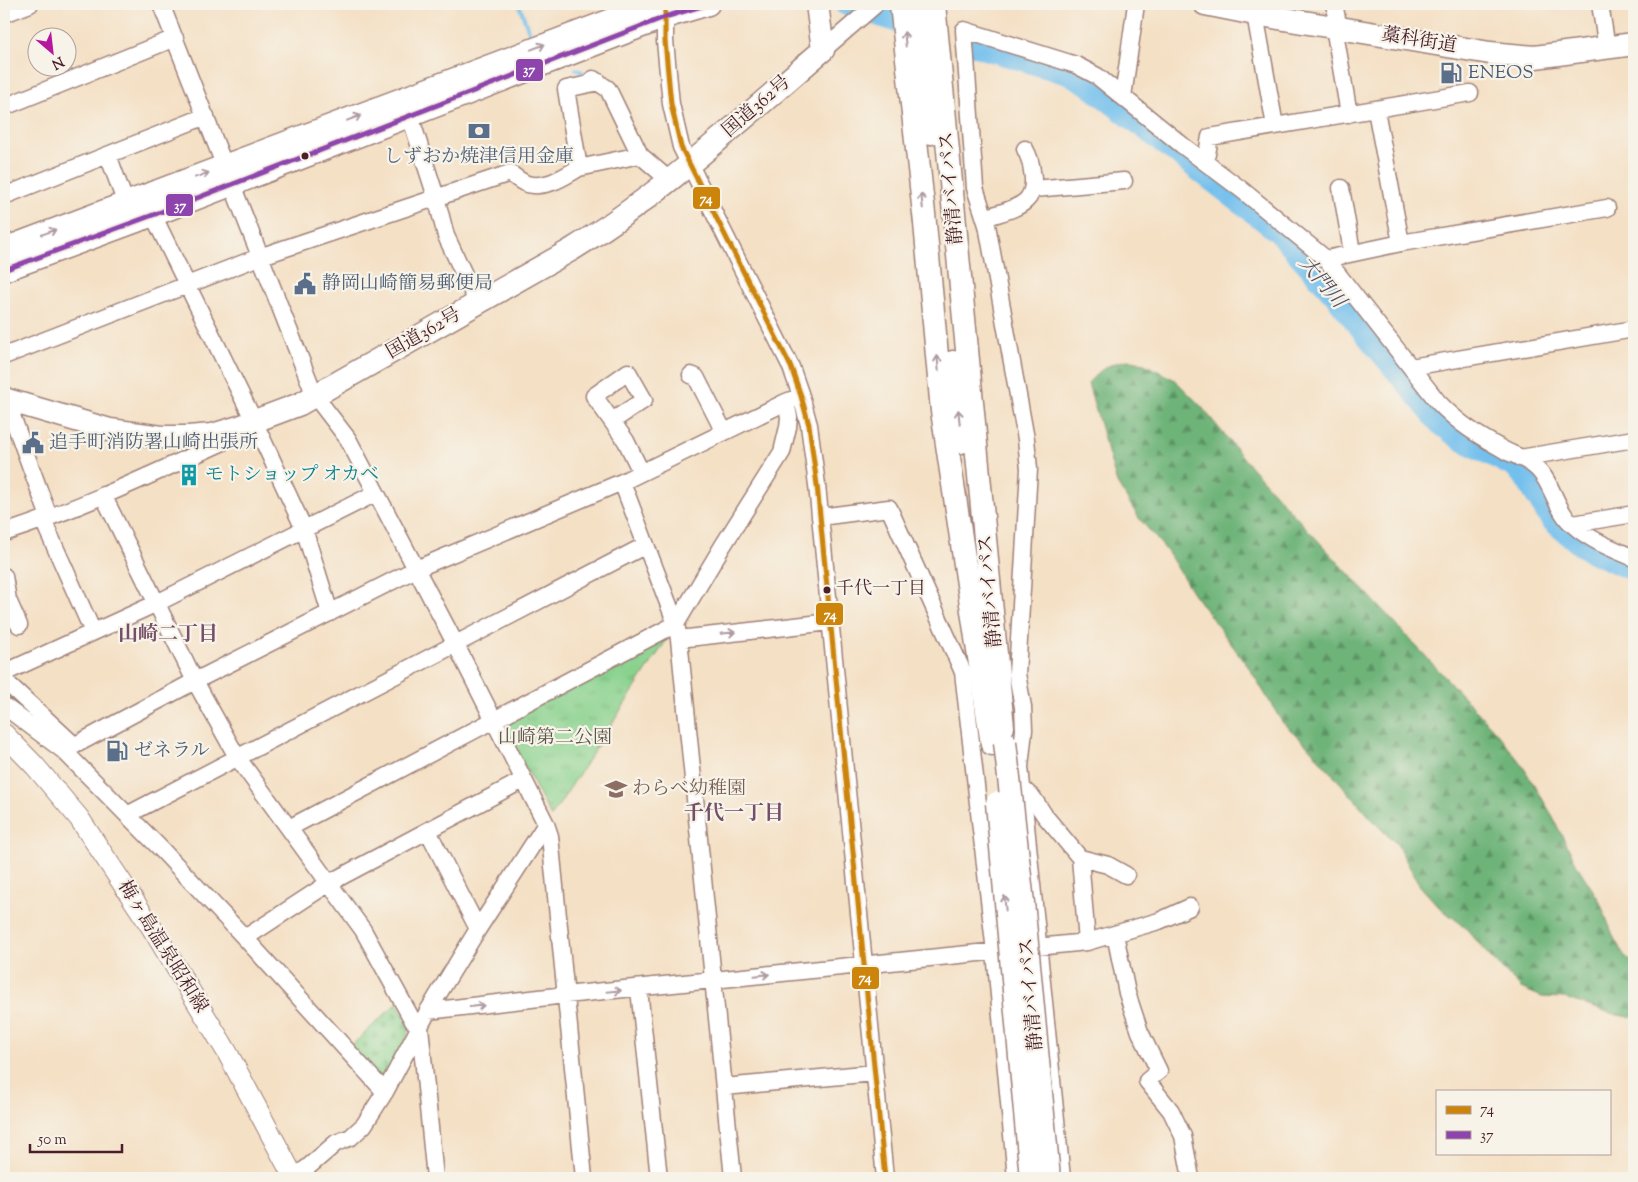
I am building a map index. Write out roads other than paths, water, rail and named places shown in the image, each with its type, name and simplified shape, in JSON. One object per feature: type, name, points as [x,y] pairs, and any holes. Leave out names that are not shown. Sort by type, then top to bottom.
[{"type":"highway","points":[[4,270],[153,215],[229,175],[661,8],[708,4]]},
{"type":"highway","points":[[817,4],[822,50]]},
{"type":"highway","points":[[901,4],[926,233],[942,411],[998,743]]},
{"type":"highway","name":"静清バイパス","points":[[918,4],[940,138],[998,671],[998,743],[1025,922],[1049,1178]]},
{"type":"highway","name":"静清バイパス","points":[[934,4],[940,138],[998,743],[1008,934],[1031,1178]]},
{"type":"highway","points":[[950,4],[987,404],[1002,630],[998,671]]},
{"type":"highway","name":"藁科街道","points":[[1205,4],[1490,53],[1526,56],[1558,54],[1634,44]]},
{"type":"highway","points":[[4,249],[126,204],[229,175],[410,116],[661,8]]},
{"type":"highway","name":"国道362号","points":[[5,398],[110,430],[162,437],[212,435],[300,404],[478,304],[606,229],[689,165],[822,50]]},
{"type":"main road","name":"梅ヶ島温泉昭和線","points":[[4,734],[46,778],[79,818],[142,913],[227,1052],[294,1178]]},
{"type":"street","points":[[4,14],[30,4]]},
{"type":"street","points":[[161,4],[315,396],[348,439],[456,645],[546,824],[550,836],[584,1178]]},
{"type":"street","points":[[1123,97],[1136,4]]},
{"type":"street","points":[[1334,4],[1349,114]]},
{"type":"street","points":[[1600,4],[1607,48]]},
{"type":"street","points":[[822,50],[874,6]]},
{"type":"street","points":[[661,8],[671,104],[681,147],[791,367],[794,399],[788,417],[788,427],[782,452],[722,547],[678,631]]},
{"type":"street","points":[[1255,14],[1275,126]]},
{"type":"street","points":[[1062,1178],[1040,946],[1020,767],[1024,730],[1023,707],[1017,674],[1029,469],[1026,439],[985,218],[975,188],[964,30],[1076,66],[1097,76],[1286,224],[1326,259],[1450,415],[1466,428],[1530,463],[1548,482],[1568,519],[1589,536],[1634,558]]},
{"type":"street","points":[[4,106],[175,38]]},
{"type":"street","points":[[579,168],[566,89],[596,81],[608,88],[640,155],[669,180]]},
{"type":"street","points":[[1204,161],[1208,154],[1210,137],[1470,93]]},
{"type":"street","points":[[1376,110],[1401,243]]},
{"type":"street","points":[[4,196],[206,116]]},
{"type":"street","points":[[410,116],[436,197],[446,236],[478,304]]},
{"type":"street","points":[[985,218],[1026,201],[1032,194],[1034,189],[1031,164],[1025,148]]},
{"type":"street","points":[[108,155],[126,204]]},
{"type":"street","points":[[4,356],[259,257],[510,173],[525,183],[542,185],[559,180],[579,168],[640,155]]},
{"type":"street","points":[[1034,189],[1124,181]]},
{"type":"street","points":[[1341,188],[1352,252]]},
{"type":"street","points":[[1326,259],[1401,243],[1607,208]]},
{"type":"street","points":[[153,215],[254,421],[304,529],[330,613]]},
{"type":"street","points":[[1411,367],[1634,329]]},
{"type":"street","points":[[691,375],[696,377],[724,432]]},
{"type":"street","points":[[5,398],[46,519],[93,632]]},
{"type":"street","points":[[69,748],[195,681],[416,569],[622,482],[794,399]]},
{"type":"street","points":[[794,399],[809,425],[820,517],[885,1178]]},
{"type":"street","points":[[4,533],[46,519],[103,496],[221,443],[254,421]]},
{"type":"street","points":[[612,421],[626,441],[641,472]]},
{"type":"street","points":[[1520,458],[1634,439]]},
{"type":"street","points":[[622,482],[678,631],[733,1178]]},
{"type":"street","points":[[4,672],[157,604],[376,493]]},
{"type":"street","points":[[103,496],[195,681],[237,757],[363,930],[413,1021],[420,1027],[435,1178]]},
{"type":"street","points":[[820,517],[889,508],[963,672],[995,952],[1016,1178]]},
{"type":"street","points":[[1574,524],[1634,514]]},
{"type":"street","points":[[127,815],[646,546]]},
{"type":"street","points":[[4,576],[8,600],[19,625]]},
{"type":"street","points":[[289,828],[493,720],[678,631],[830,622]]},
{"type":"street","points":[[4,680],[69,748],[127,815],[245,938],[385,1092]]},
{"type":"street","points":[[4,706],[69,748]]},
{"type":"street","points":[[245,938],[329,883],[523,780]]},
{"type":"street","points":[[1022,790],[1033,798],[1045,816],[1080,858],[1087,942]]},
{"type":"street","points":[[294,1178],[336,1143],[351,1137],[364,1125],[385,1092],[428,1011],[546,824]]},
{"type":"street","points":[[428,831],[478,929]]},
{"type":"street","points":[[1080,858],[1108,865],[1126,875]]},
{"type":"street","points":[[428,1011],[565,995],[1087,942],[1159,920],[1190,907]]},
{"type":"street","points":[[1115,934],[1126,992],[1140,1032],[1159,1071],[1147,1081],[1171,1111],[1183,1136],[1191,1178]]},
{"type":"street","points":[[639,988],[659,1178]]},
{"type":"street","points":[[724,1087],[874,1073]]},
{"type":"waterway","points":[[519,4],[529,32]]},
{"type":"waterway","name":"大門川","points":[[845,4],[898,22]]},
{"type":"waterway","name":"大門川","points":[[969,44],[1071,75],[1087,84],[1277,231],[1337,298],[1440,424],[1460,439],[1514,467],[1524,476],[1551,520],[1578,543],[1590,551],[1634,571]]},
{"type":"waterway","points":[[576,69],[588,75]]},
{"type":"place","name":"ENEOS","points":[[1451,73]]},
{"type":"place","name":"しずおか焼津信用金庫","points":[[479,131]]},
{"type":"place","name":"静岡山崎簡易郵便局","points":[[305,284]]},
{"type":"place","name":"追手町消防署山崎出張所","points":[[33,443]]},
{"type":"place","name":"モトショップ オカベ","points":[[189,475]]},
{"type":"place","name":"千代一丁目","points":[[827,590]]},
{"type":"place","name":"ゼネラル","points":[[117,751]]},
{"type":"place","name":"わらべ幼稚園","points":[[616,789]]},
{"type":"district","name":"山崎二丁目","points":[[168,635]]},
{"type":"district","name":"千代一丁目","points":[[734,814]]},
{"type":"park label","name":"山崎第二公園","points":[[555,738]]}]
